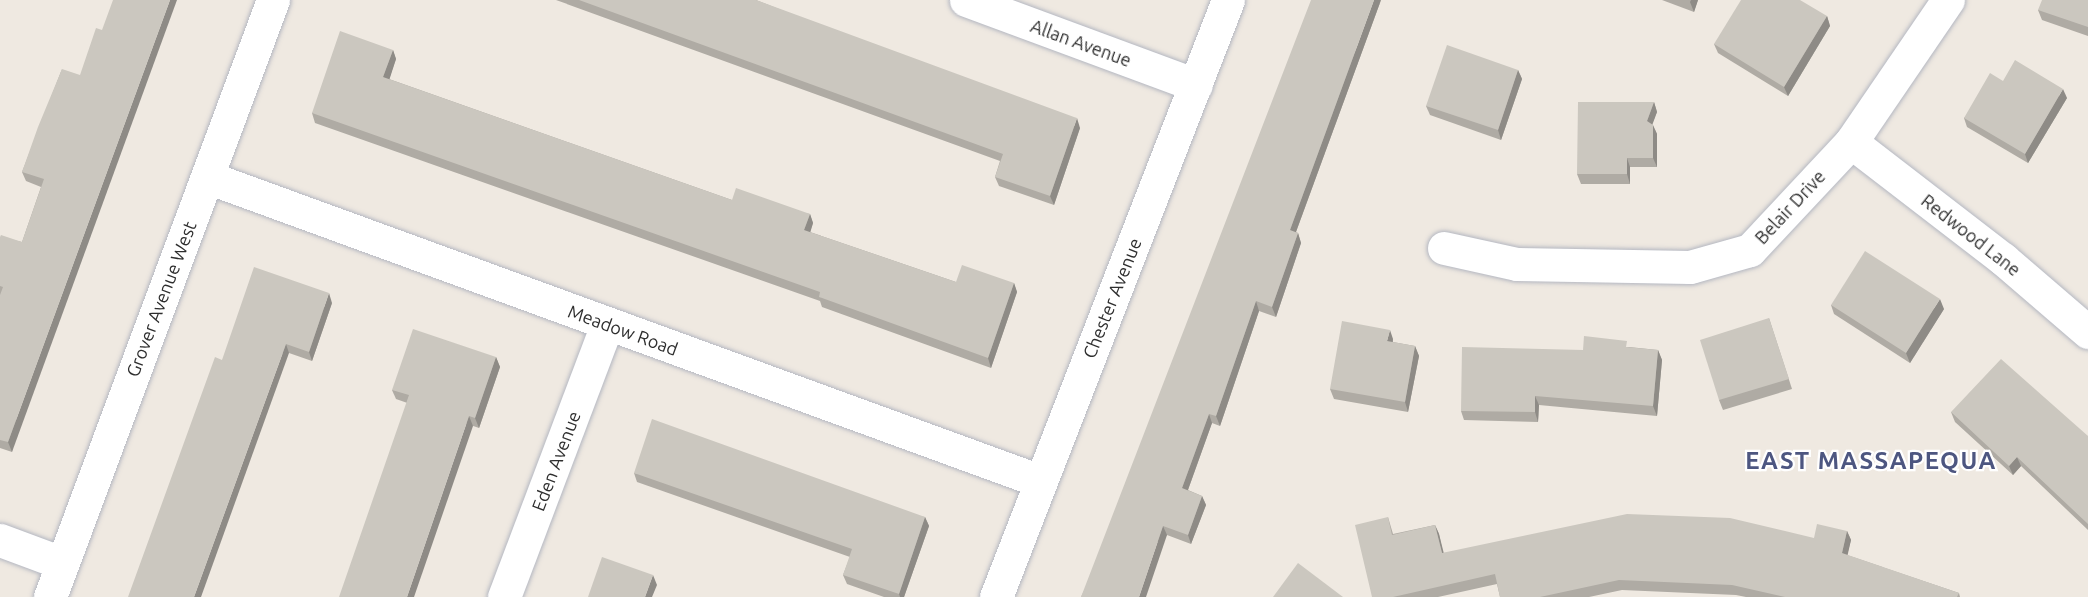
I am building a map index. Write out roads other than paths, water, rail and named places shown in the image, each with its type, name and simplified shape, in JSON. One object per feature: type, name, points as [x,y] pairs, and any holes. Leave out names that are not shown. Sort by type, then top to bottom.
[{"type":"street","name":"Grover Avenue West","points":[[50,597],[273,0]]},
{"type":"street","name":"Allan Avenue","points":[[966,0],[1196,85]]},
{"type":"street","name":"Chester Avenue","points":[[996,597],[1228,0]]},
{"type":"street","name":"Belair Drive","points":[[1444,248],[1517,264],[1690,267],[1750,250],[1851,142],[1944,2]]},
{"type":"street","name":"Redwood Lane","points":[[1851,142],[2003,259],[2088,332]]},
{"type":"street","name":"Meadow Road","points":[[207,177],[1040,481]]},
{"type":"street","name":"Eden Avenue","points":[[504,597],[607,324]]},
{"type":"street","points":[[0,540],[62,563]]},
{"type":"district","name":"EAST MASSAPEQUA","points":[[1871,461]]}]
